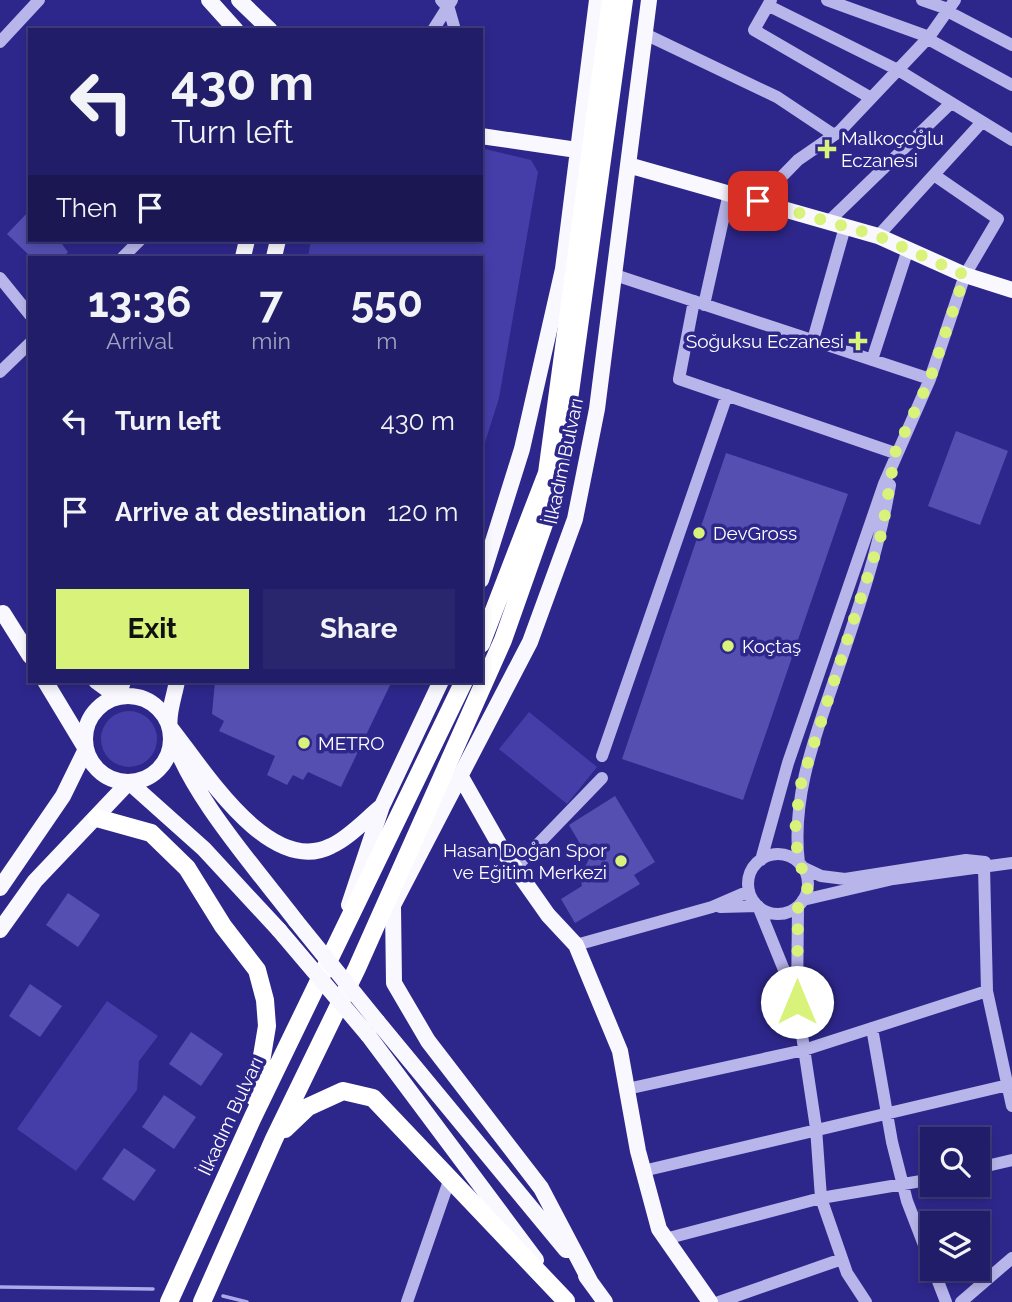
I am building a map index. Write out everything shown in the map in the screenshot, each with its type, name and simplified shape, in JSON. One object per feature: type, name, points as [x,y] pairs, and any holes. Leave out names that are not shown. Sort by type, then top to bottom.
[{"type":"highway","name":"İlkadım Bulvarı","points":[[490,639],[547,473],[611,0]]},
{"type":"highway","name":"İlkadım Bulvarı","points":[[483,656],[558,487],[624,0]]},
{"type":"highway","name":"İlkadım Bulvarı","points":[[169,1302],[253,1117],[463,683]]},
{"type":"highway","name":"İlkadım Bulvarı","points":[[202,1302],[275,1139],[357,968],[472,683]]},
{"type":"highway","points":[[97,818],[151,833],[178,859],[257,970],[265,1000],[267,1026],[253,1117]]},
{"type":"highway","points":[[275,1139],[308,1107],[343,1091],[373,1098],[566,1302]]},
{"type":"main road","points":[[209,0],[234,28]]},
{"type":"main road","points":[[239,0],[268,28]]},
{"type":"main road","points":[[483,574],[522,449],[560,282],[597,0]]},
{"type":"main road","name":"İlkadım Bulvarı","points":[[357,968],[393,907],[530,642],[575,519],[597,409],[649,0]]},
{"type":"main road","points":[[483,136],[577,150]]},
{"type":"main road","points":[[628,165],[878,236],[965,275],[1012,290]]},
{"type":"main road","points":[[2,612],[28,630]]},
{"type":"main road","points":[[2,612],[28,653]]},
{"type":"main road","points":[[46,683],[92,762],[102,773],[129,782],[204,849],[279,930],[368,1035],[566,1302]]},
{"type":"main road","points":[[99,683],[118,697]]},
{"type":"main road","points":[[118,697],[122,683]]},
{"type":"main road","points":[[0,930],[35,881],[129,782],[154,773],[163,764],[169,752],[169,726],[177,683]]},
{"type":"main road","name":"İlkadım Bulvarı","points":[[333,950],[382,806],[440,683]]},
{"type":"main road","points":[[0,888],[63,796],[86,749],[85,736],[95,711],[118,697],[131,696],[155,705],[230,805],[269,840],[303,851],[330,847],[382,806]]},
{"type":"main road","points":[[169,726],[180,755],[219,821],[377,1021],[495,1160],[605,1302]]},
{"type":"main road","points":[[461,777],[515,868],[548,915],[576,945],[620,1051],[643,1171],[659,1228],[710,1302]]},
{"type":"main road","points":[[393,907],[394,984],[428,1041],[541,1188],[592,1283]]},
{"type":"street","points":[[0,41],[39,0]]},
{"type":"street","points":[[827,0],[929,38],[1012,85]]},
{"type":"street","points":[[922,0],[950,7],[1012,45]]},
{"type":"street","points":[[434,28],[447,3]]},
{"type":"street","points":[[447,3],[454,28]]},
{"type":"street","points":[[871,98],[754,30],[770,3],[898,70],[1012,140]]},
{"type":"street","points":[[758,201],[799,160],[834,135],[871,98],[929,38],[950,7]]},
{"type":"street","points":[[645,34],[777,97],[834,135]]},
{"type":"street","points":[[827,223],[951,103]]},
{"type":"street","points":[[878,236],[982,122]]},
{"type":"street","points":[[797,1002],[758,906],[749,891],[750,874],[761,860],[788,763],[895,453],[930,379],[965,275],[998,219],[934,175]]},
{"type":"street","points":[[729,193],[679,379],[895,453]]},
{"type":"street","points":[[813,340],[845,227]]},
{"type":"street","points":[[124,256],[138,242]]},
{"type":"street","points":[[872,360],[908,249]]},
{"type":"street","points":[[615,275],[930,379]]},
{"type":"street","points":[[0,278],[28,313]]},
{"type":"street","points":[[0,372],[28,345]]},
{"type":"street","points":[[602,756],[727,395]]},
{"type":"street","points":[[866,1302],[842,1259],[821,1198],[816,1128],[797,1002],[801,903],[808,881],[800,865],[795,832],[800,787],[882,532],[895,453]]},
{"type":"street","points":[[515,868],[602,778]]},
{"type":"street","points":[[761,860],[781,855],[821,876],[845,879],[965,860],[1007,864]]},
{"type":"street","points":[[712,907],[758,906],[773,914],[790,912],[801,903],[893,879],[1007,864]]},
{"type":"street","points":[[984,867],[987,991],[1009,1078],[1012,1107]]},
{"type":"street","points":[[576,945],[712,907],[749,891]]},
{"type":"street","points":[[627,1089],[804,1050],[987,991]]},
{"type":"street","points":[[872,1028],[903,1186],[946,1302]]},
{"type":"street","points":[[643,1171],[887,1113],[1009,1078]]},
{"type":"street","points":[[990,1165],[1012,1160]]},
{"type":"street","points":[[407,1302],[450,1178]]},
{"type":"street","points":[[665,1239],[821,1198],[920,1182]]},
{"type":"street","points":[[961,1302],[1012,1258]]},
{"type":"street","points":[[719,1302],[842,1259]]},
{"type":"shaded area","points":[[483,148],[531,160],[538,172],[499,398],[483,449],[483,256],[308,256],[311,242],[483,242]]},
{"type":"shaded area","points":[[123,711],[135,711],[145,715],[153,723],[157,739],[153,755],[145,763],[135,767],[123,767],[113,763],[105,755],[101,745],[101,733],[105,723],[113,715]]},
{"type":"shaded area","points":[[529,712],[597,767],[567,804],[499,749]]},
{"type":"shaded area","points":[[107,1001],[158,1036],[139,1061],[137,1090],[76,1171],[17,1129]]},
{"type":"building","points":[[28,212],[28,242],[60,242],[68,252],[64,256],[30,256],[7,234]]},
{"type":"building","points":[[956,431],[1008,451],[980,525],[928,506]]},
{"type":"building","name":"Koçtaş","points":[[726,453],[848,494],[743,800],[622,759]]},
{"type":"building","name":"METRO","points":[[215,683],[391,683],[341,787],[308,772],[303,780],[293,775],[287,785],[267,775],[275,756],[219,731],[224,721],[212,714]]},
{"type":"building","name":"Hasan Doğan Spor ve Eğitim Merkezi","points":[[615,796],[655,862],[634,875],[640,884],[575,923],[561,899],[582,886],[580,877],[589,859],[569,825]]},
{"type":"building","points":[[68,893],[100,915],[78,947],[46,925]]},
{"type":"building","points":[[30,984],[62,1006],[40,1037],[9,1016]]},
{"type":"building","points":[[191,1032],[223,1054],[201,1086],[169,1064]]},
{"type":"building","points":[[164,1095],[196,1117],[174,1149],[142,1127]]},
{"type":"building","points":[[124,1148],[156,1170],[134,1201],[102,1179]]},
{"type":"waterway","points":[[0,1287],[153,1289]]},
{"type":"waterway","points":[[223,1296],[247,1302]]},
{"type":"place","name":"Malkoçoğlu Eczanesi","points":[[827,149]]},
{"type":"place","name":"Soğuksu Eczanesi","points":[[858,341]]},
{"type":"place","name":"DevGross","points":[[699,533]]},
{"type":"place","name":"Koçtaş","points":[[728,646]]},
{"type":"place","name":"METRO","points":[[304,743]]},
{"type":"place","name":"Hasan Doğan Spor ve Eğitim Merkezi","points":[[621,861]]},
{"type":"route","points":[[758,201],[878,236],[965,275],[930,379],[895,453],[882,532],[800,787],[795,832],[799,863],[808,881],[807,891],[798,907],[797,1002]]}]
